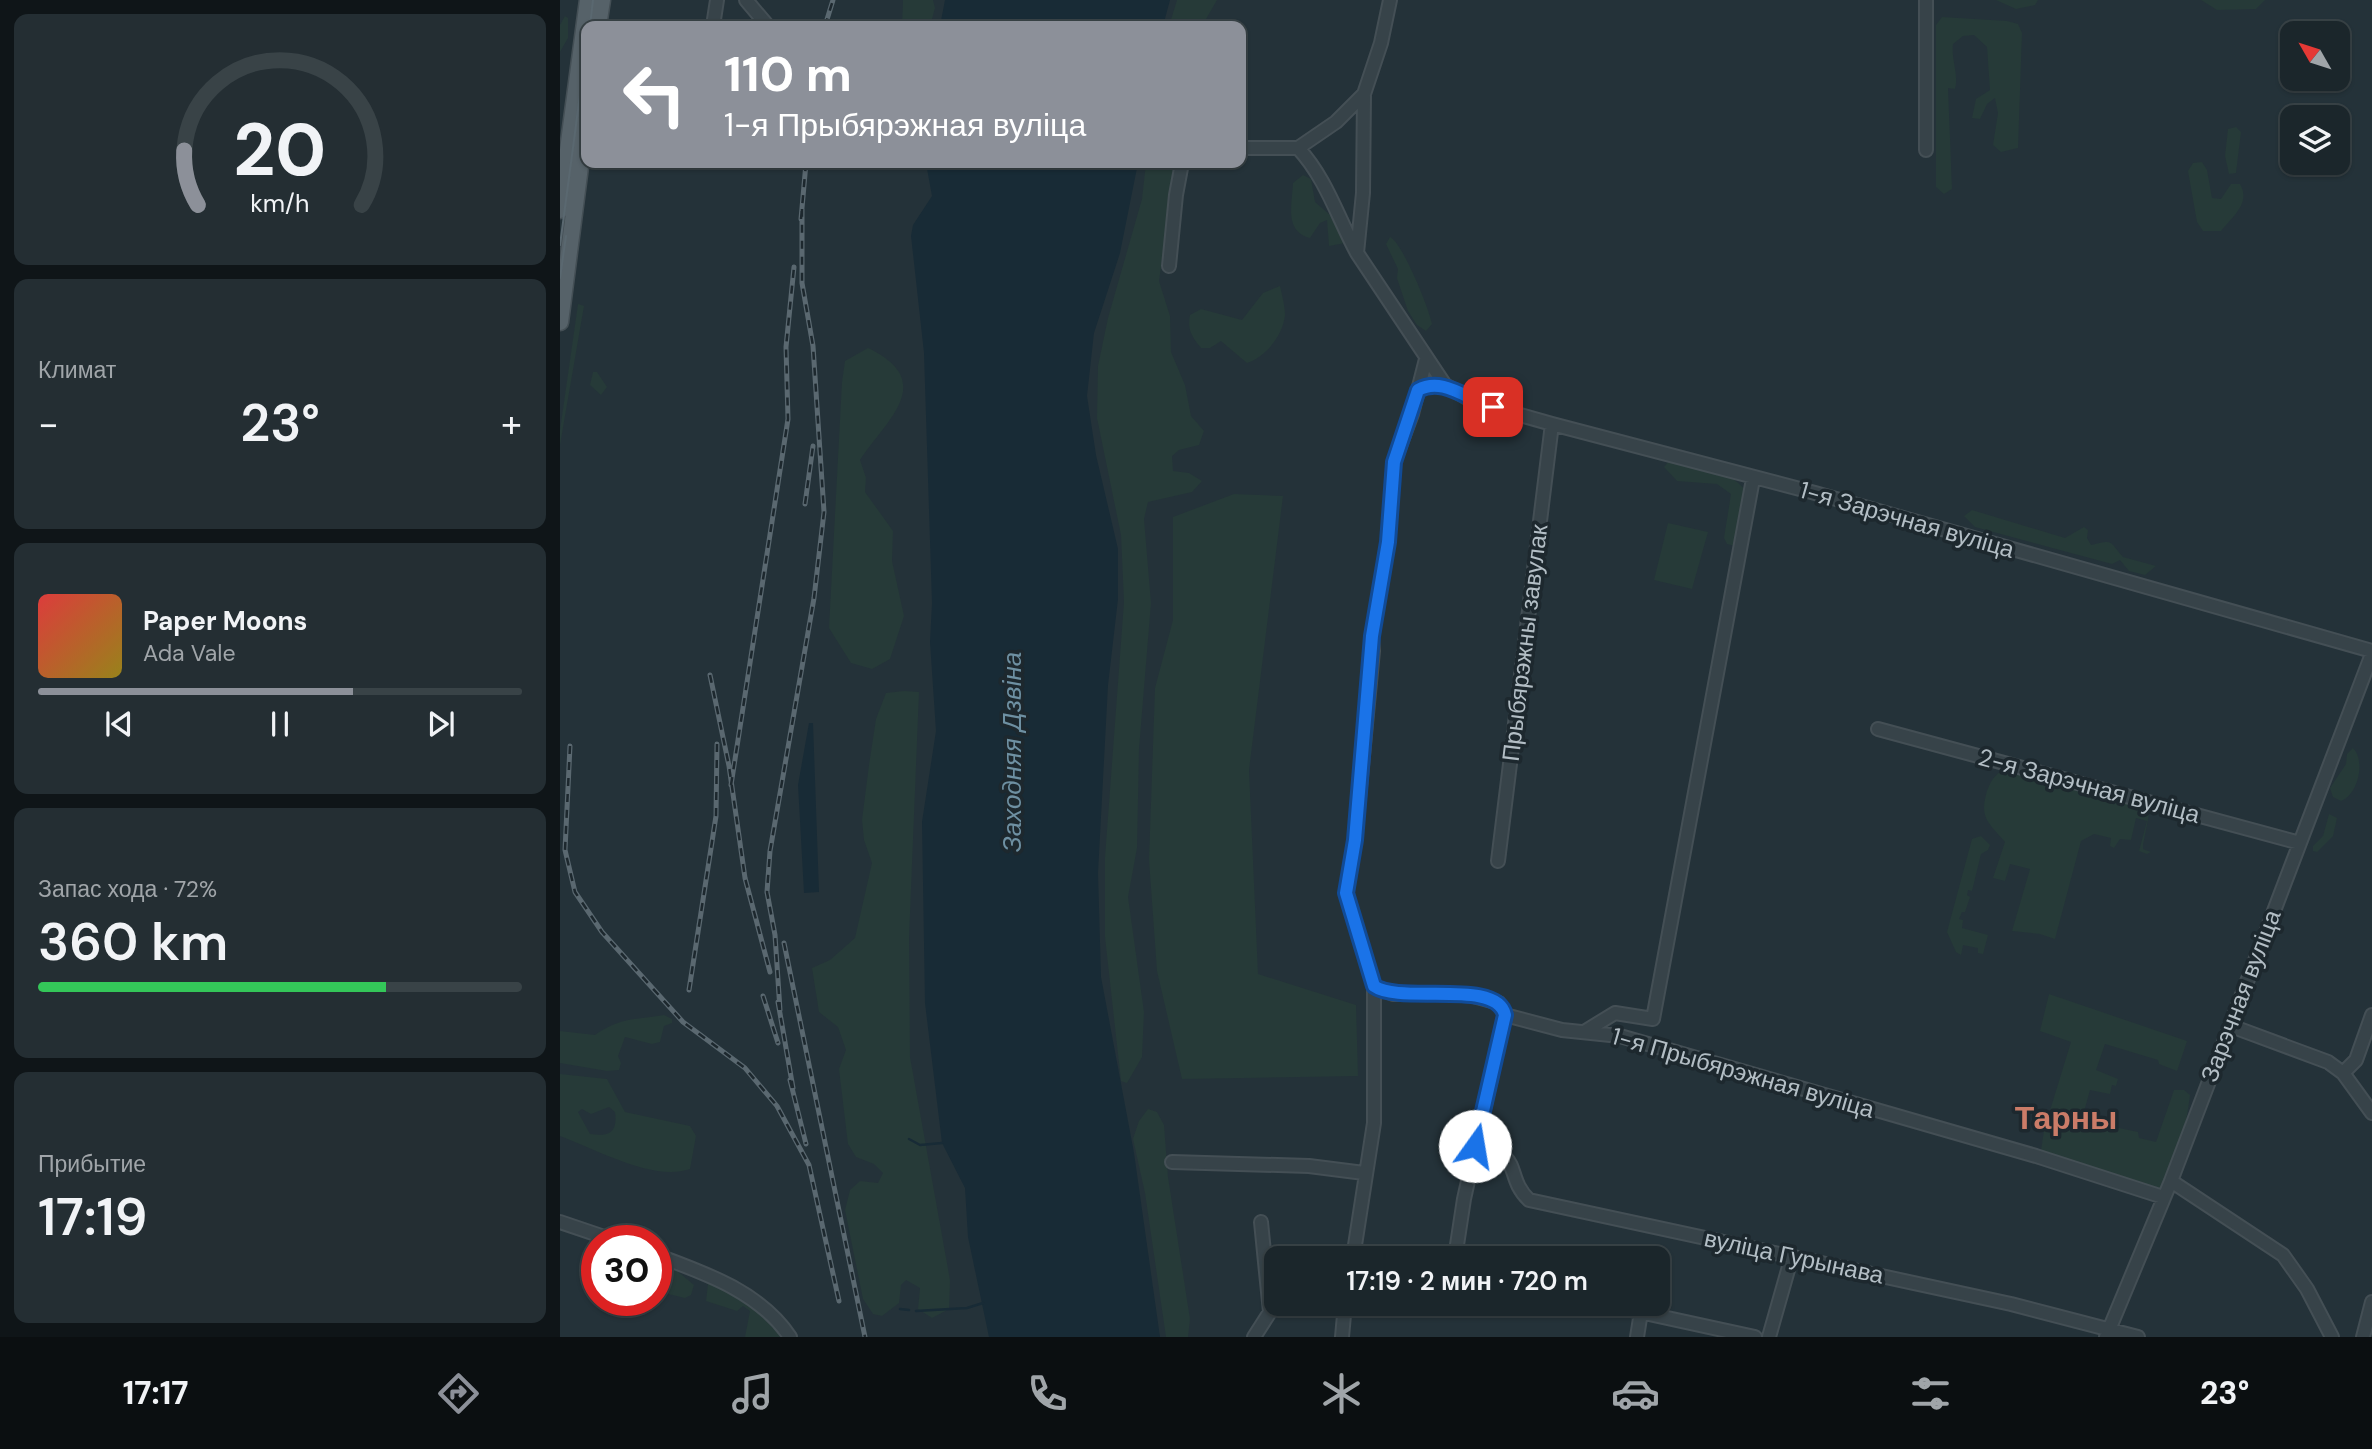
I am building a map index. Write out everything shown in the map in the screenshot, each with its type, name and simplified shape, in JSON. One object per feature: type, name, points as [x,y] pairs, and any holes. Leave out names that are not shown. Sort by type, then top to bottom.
[{"type":"main road","points":[[586,21],[588,0]]},
{"type":"main road","points":[[599,21],[602,0]]},
{"type":"main road","points":[[560,322],[581,74]]},
{"type":"main road","points":[[560,209],[574,149],[581,132]]},
{"type":"street","points":[[714,21],[717,0]]},
{"type":"street","points":[[746,0],[764,21]]},
{"type":"street","points":[[1357,254],[1363,193],[1364,94],[1381,43],[1390,0]]},
{"type":"street","points":[[1926,0],[1926,150]]},
{"type":"street","points":[[1246,148],[1298,148],[1336,122],[1364,94]]},
{"type":"street","name":"1-я Зарэчная вуліца","points":[[1298,148],[1308,159],[1337,210],[1366,271],[1420,344],[1426,359],[1445,385],[1474,402],[1754,479],[1815,493],[2372,652]]},
{"type":"street","points":[[1169,266],[1181,168]]},
{"type":"street","points":[[1355,1246],[1364,1173],[1374,1123],[1374,986],[1346,893],[1355,840],[1372,636],[1388,542],[1394,462],[1426,359]]},
{"type":"street","points":[[1418,390],[1432,383],[1445,385]]},
{"type":"street","name":"Прыбярэжны завулак","points":[[1499,862],[1552,424]]},
{"type":"street","points":[[1584,1032],[1615,1013],[1653,1019],[1754,479]]},
{"type":"street","name":"Зарэчная вуліца","points":[[2107,1333],[2171,1181],[2372,652]]},
{"type":"street","name":"2-я Зарэчная вуліца","points":[[1878,729],[2300,843]]},
{"type":"street","name":"1-я Прыбярэжная вуліца","points":[[1374,986],[1393,994],[1466,994],[1499,1003],[1505,1015],[1562,1030],[1620,1036],[2040,1157],[2163,1197]]},
{"type":"street","points":[[1457,1246],[1475,1146],[1505,1015]]},
{"type":"street","points":[[2343,1073],[2356,1059],[2372,1015]]},
{"type":"street","points":[[2231,1026],[2328,1062],[2343,1073],[2372,1113]]},
{"type":"street","name":"вуліца Гурынава","points":[[1475,1146],[1496,1149],[1506,1156],[1529,1200],[2011,1304],[2107,1333],[2138,1337]]},
{"type":"street","points":[[1172,1162],[1309,1166],[1364,1173]]},
{"type":"street","points":[[2171,1181],[2283,1255],[2307,1289],[2332,1337]]},
{"type":"street","points":[[560,1222],[581,1229]]},
{"type":"street","points":[[1254,1337],[1270,1312],[1261,1222]]},
{"type":"street","points":[[1769,1337],[1792,1256]]},
{"type":"street","points":[[672,1261],[737,1289],[769,1313],[790,1337]]},
{"type":"street","points":[[2363,1337],[2372,1302]]},
{"type":"street","points":[[1342,1337],[1344,1316]]},
{"type":"street","points":[[1637,1337],[1641,1316]]},
{"type":"street","points":[[1660,1316],[1755,1337]]},
{"type":"green space","points":[[903,0],[933,0],[935,8],[931,21],[902,21]]},
{"type":"green space","points":[[1177,0],[1217,0],[1205,21],[1171,21]]},
{"type":"green space","points":[[1996,0],[2038,0],[2035,5],[2016,9]]},
{"type":"green space","points":[[2201,0],[2265,0],[2256,9],[2217,10]]},
{"type":"green space","points":[[565,16],[568,18],[568,38],[560,52],[560,25]]},
{"type":"green space","points":[[1942,17],[2007,21],[2018,24],[2022,33],[2018,148],[2001,152],[1993,145],[1998,113],[1995,98],[1987,104],[1980,119],[1972,118],[1976,99],[1990,90],[1987,47],[1974,35],[1963,36],[1953,44],[1956,84],[1955,89],[1948,88],[1952,189],[1944,194],[1936,187],[1936,25]]},
{"type":"green space","points":[[2236,127],[2241,132],[2236,173],[2229,174],[2225,156],[2228,129]]},
{"type":"green space","points":[[2202,162],[2207,170],[2212,198],[2221,199],[2231,184],[2240,184],[2243,191],[2239,209],[2221,231],[2203,231],[2197,222],[2188,171],[2193,163]]},
{"type":"green space","points":[[1145,168],[1175,168],[1159,281],[1170,316],[1171,352],[1185,385],[1191,416],[1204,431],[1199,445],[1179,450],[1172,456],[1173,471],[1189,473],[1202,481],[1192,492],[1148,502],[1144,519],[1151,603],[1139,749],[1137,848],[1128,897],[1144,1012],[1142,1057],[1127,1083],[1121,1081],[1105,937],[1105,857],[1124,602],[1121,535],[1097,418],[1098,366],[1108,318],[1142,199]]},
{"type":"green space","points":[[1303,175],[1311,179],[1315,202],[1338,224],[1345,243],[1329,246],[1327,220],[1320,223],[1310,238],[1296,230],[1291,216],[1293,183]]},
{"type":"green space","points":[[1390,237],[1408,263],[1426,304],[1432,324],[1426,331],[1417,325],[1408,311],[1397,278],[1398,269],[1386,244]]},
{"type":"green space","points":[[1280,286],[1285,312],[1284,323],[1272,345],[1260,356],[1247,363],[1221,341],[1210,348],[1201,348],[1190,329],[1190,315],[1201,309],[1242,320],[1263,293]]},
{"type":"green space","points":[[578,304],[584,306],[560,445],[560,430]]},
{"type":"green space","points":[[868,348],[889,361],[900,374],[903,388],[900,402],[892,416],[860,460],[866,478],[865,492],[893,531],[892,561],[904,616],[890,659],[872,669],[851,663],[829,628],[842,382],[845,361]]},
{"type":"green space","points":[[593,372],[597,372],[607,387],[601,395],[590,385]]},
{"type":"green space","points":[[1669,461],[1720,473],[1744,489],[1735,546],[1727,544],[1724,538],[1731,494],[1717,484],[1677,481],[1664,467]]},
{"type":"green space","points":[[1234,494],[1283,496],[1249,770],[1258,974],[1356,1005],[1358,1076],[1182,1079],[1157,971],[1149,860],[1155,688],[1173,620],[1173,517]]},
{"type":"green space","points":[[1972,510],[2065,538],[2084,527],[2088,530],[2087,538],[2091,545],[2108,542],[2123,557],[2156,566],[2145,575],[2129,571],[2120,560],[2112,564],[1975,527],[1964,516]]},
{"type":"green space","points":[[1668,523],[1708,532],[1692,589],[1654,580]]},
{"type":"green space","points":[[919,692],[909,938],[910,1057],[950,1280],[949,1309],[932,1318],[918,1309],[920,1288],[906,1280],[901,1285],[899,1303],[882,1316],[873,1314],[863,1299],[845,1210],[850,1190],[860,1181],[878,1183],[883,1173],[874,1164],[856,1157],[848,1144],[839,1069],[846,1050],[838,1027],[819,1012],[812,968],[830,960],[855,938],[872,863],[864,840],[862,820],[876,719],[886,693]]},
{"type":"green space","points":[[2353,748],[2359,761],[2358,777],[2352,792],[2341,801],[2333,797],[2330,788],[2346,764],[2347,754]]},
{"type":"green space","points":[[2004,769],[2158,811],[2157,814],[2149,814],[2143,845],[2143,849],[2151,852],[2147,854],[2139,851],[2147,821],[2136,818],[2131,840],[2120,839],[2114,848],[2110,846],[2111,838],[2094,834],[2081,841],[2055,939],[2040,934],[2012,931],[2030,869],[2010,864],[2005,881],[1993,878],[2005,842],[1987,819],[1984,808],[1992,781]]},
{"type":"green space","points":[[2329,814],[2337,818],[2333,836],[2317,852],[2313,851],[2313,846],[2323,836]]},
{"type":"green space","points":[[1981,836],[1990,845],[1988,850],[1981,854],[1972,891],[1968,890],[1967,895],[1970,897],[1965,912],[1962,912],[1959,919],[1963,920],[1962,928],[1988,935],[1983,954],[1978,953],[1978,948],[1963,945],[1961,955],[1956,952],[1947,932],[1972,839]]},
{"type":"green space","points":[[2049,994],[2187,1041],[2177,1071],[2159,1064],[2158,1060],[2105,1044],[2096,1070],[2118,1079],[2116,1086],[2112,1085],[2110,1094],[2090,1090],[2083,1115],[2086,1121],[2138,1132],[2139,1138],[2156,1142],[2174,1090],[2184,1090],[2190,1095],[2180,1146],[2159,1193],[2040,1158],[2044,1130],[2071,1042],[2040,1031]]},
{"type":"green space","points":[[664,1015],[672,1019],[672,1023],[664,1026],[660,1042],[652,1044],[625,1037],[618,1056],[621,1063],[619,1070],[607,1071],[560,1063],[560,1031],[595,1035],[620,1022]]},
{"type":"green space","points":[[560,1074],[607,1079],[625,1112],[690,1126],[696,1136],[690,1169],[675,1172],[642,1168],[560,1136]],"holes":[[[609,1107],[615,1112],[616,1119],[611,1132],[597,1135],[590,1134],[578,1112],[582,1109],[591,1114]]]},
{"type":"green space","points":[[1148,1109],[1157,1112],[1164,1125],[1168,1177],[1190,1319],[1188,1337],[1166,1337],[1145,1193],[1133,1139],[1139,1121]]},
{"type":"green space","points":[[672,1268],[694,1285],[691,1295],[685,1298],[672,1295]]},
{"type":"green space","points":[[715,1283],[753,1307],[782,1337],[745,1337],[750,1311],[743,1306],[737,1311],[706,1301],[708,1284]]},
{"type":"water","points":[[945,0],[1170,0],[1164,21],[941,21]]},
{"type":"water","name":"Заходняя Дзвіна","points":[[927,168],[1137,168],[1120,253],[1094,333],[1087,396],[1096,455],[1118,549],[1118,599],[1108,685],[1098,873],[1101,977],[1134,1153],[1160,1337],[989,1337],[968,1237],[965,1188],[942,1143],[925,1003],[922,822],[936,731],[930,642],[932,603],[924,353],[911,236],[913,225],[932,196]]},
{"type":"water","points":[[809,723],[813,723],[819,892],[804,893],[798,785]]},
{"type":"waterway","points":[[909,1139],[920,1145],[942,1143]]},
{"type":"waterway","points":[[916,1311],[967,1308],[983,1303]]},
{"type":"waterway","points":[[900,1309],[909,1310]]},
{"type":"tram line","points":[[591,21],[593,0]]},
{"type":"tram line","points":[[560,245],[581,88]]},
{"type":"tram line","points":[[560,278],[566,236]]},
{"type":"railway","points":[[827,21],[833,0]]},
{"type":"railway","points":[[801,219],[806,168]]},
{"type":"railway","points":[[780,1010],[775,935],[767,892],[770,851],[814,598],[824,512],[813,346],[802,283],[802,209]]},
{"type":"railway","points":[[731,785],[788,419],[786,347],[794,267]]},
{"type":"railway","points":[[805,504],[813,446]]},
{"type":"railway","points":[[710,675],[729,766],[745,878],[770,972]]},
{"type":"railway","points":[[689,990],[716,816],[717,744]]},
{"type":"railway","points":[[570,746],[565,850],[575,892],[602,932],[683,1022],[745,1068],[777,1106],[809,1165],[839,1301]]},
{"type":"railway","points":[[784,943],[865,1337]]},
{"type":"railway","points":[[763,996],[778,1043]]},
{"type":"railway","points":[[778,1002],[793,1088]]},
{"type":"railway","points":[[790,1080],[806,1144]]},
{"type":"district","name":"Тарны","points":[[2066,1118]]},
{"type":"route","points":[[1475,1146],[1505,1015],[1504,1008],[1499,1003],[1466,994],[1393,994],[1374,986],[1348,908],[1346,893],[1355,840],[1373,651],[1372,636],[1388,542],[1394,462],[1418,390],[1432,383],[1445,385],[1474,402],[1493,407]]}]
